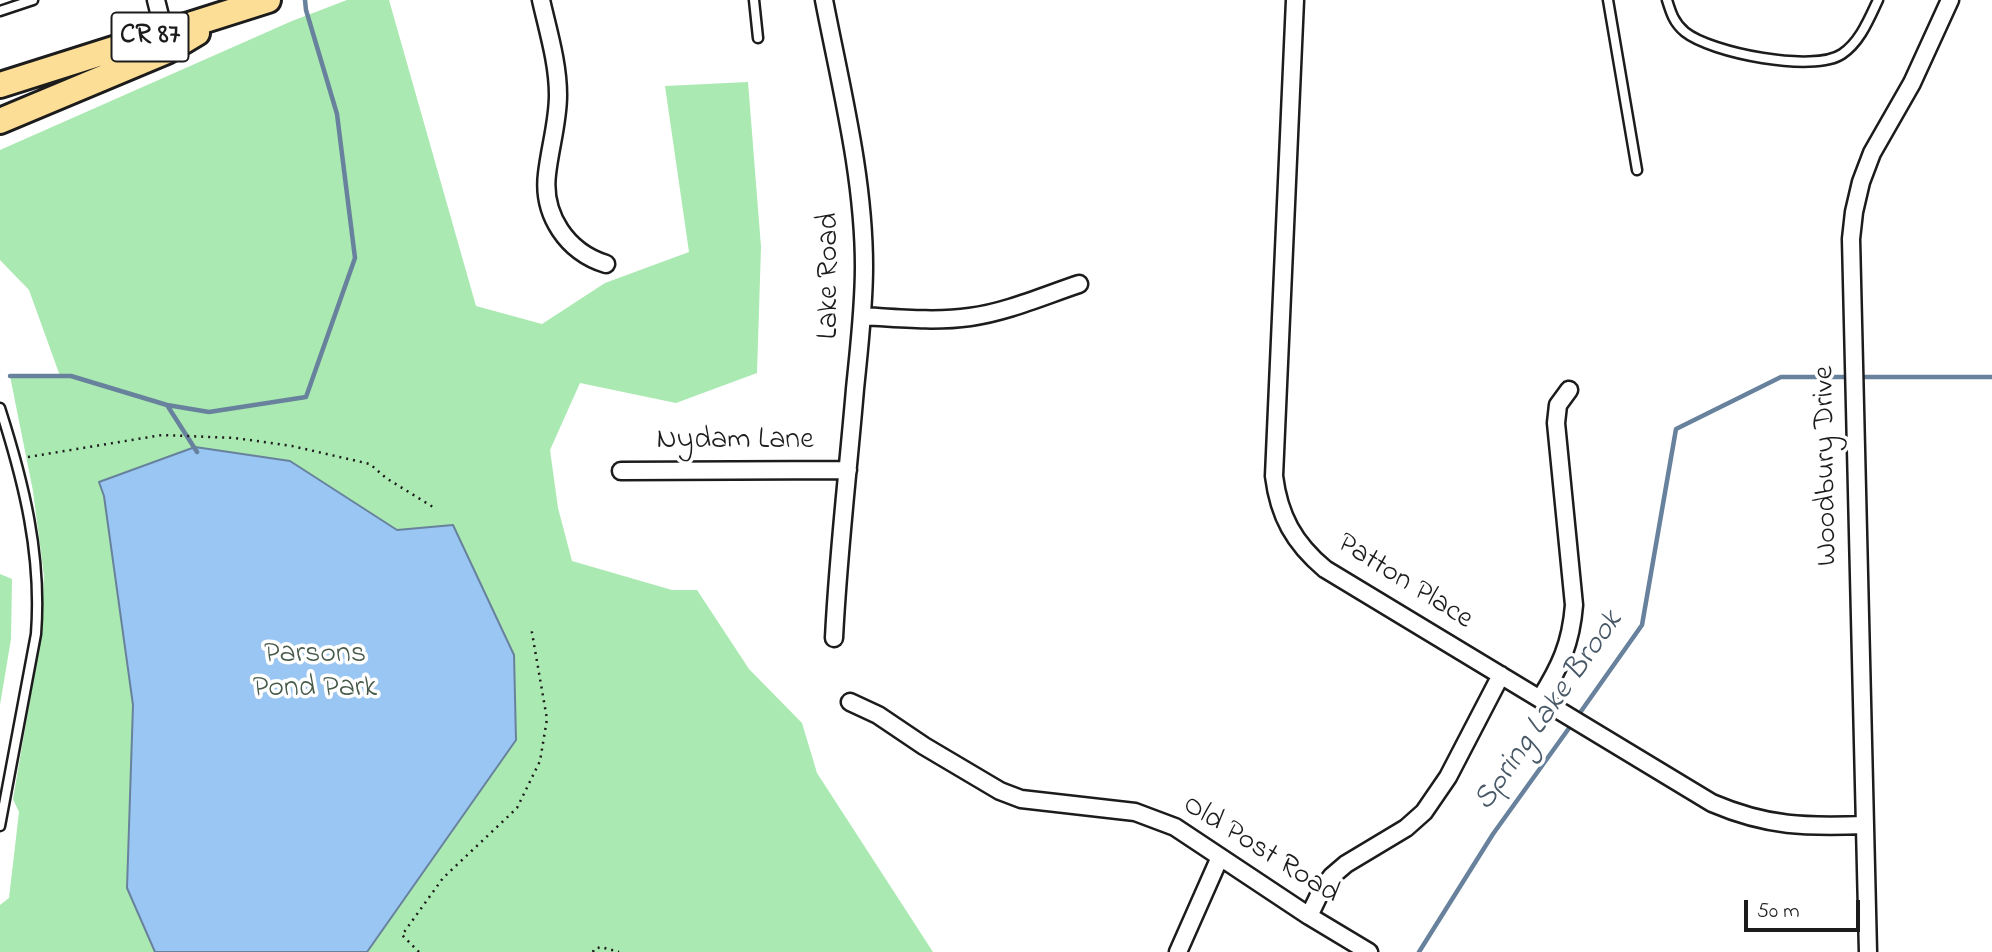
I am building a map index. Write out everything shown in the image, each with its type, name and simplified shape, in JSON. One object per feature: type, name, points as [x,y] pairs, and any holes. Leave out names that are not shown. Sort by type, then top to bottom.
[{"type":"main road","name":"CR 87","points":[[3,83],[268,0]]},
{"type":"main road","points":[[0,121],[167,51],[231,12]]},
{"type":"street","points":[[156,0],[164,33]]},
{"type":"street","points":[[541,0],[555,61],[558,92],[557,124],[547,173],[549,208],[556,225],[568,240],[582,253],[606,264]]},
{"type":"street","name":"Lake Road","points":[[824,0],[856,169],[863,224],[862,316],[838,555],[834,638]]},
{"type":"street","name":"Patton Place","points":[[1295,0],[1274,476],[1284,521],[1296,541],[1325,569],[1712,803],[1765,822],[1795,826],[1865,825]]},
{"type":"street","name":"Woodbury Drive","points":[[1868,952],[1852,226],[1861,182],[1872,153],[1912,83],[1950,0]]},
{"type":"street","points":[[862,316],[939,320],[969,317],[998,312],[1079,284]]},
{"type":"street","points":[[1540,699],[1567,649],[1572,628],[1574,606],[1556,423],[1558,405],[1569,390]]},
{"type":"street","name":"Nydam Lane","points":[[621,471],[848,470]]},
{"type":"street","points":[[1309,916],[1322,889],[1332,876],[1346,864],[1406,828],[1430,804],[1500,676]]},
{"type":"street","name":"Old Post Road","points":[[850,702],[878,715],[1000,791],[1043,804],[1135,812],[1175,827],[1309,916],[1369,952]]},
{"type":"street","points":[[1178,952],[1220,858]]},
{"type":"lane","points":[[0,11],[33,0]]},
{"type":"lane","points":[[754,0],[758,38]]},
{"type":"lane","points":[[1608,0],[1637,170]]},
{"type":"lane","points":[[1667,0],[1672,19],[1702,43],[1791,62],[1819,61],[1840,56],[1853,44],[1878,0]]},
{"type":"lane","points":[[0,408],[16,459],[33,534],[38,602],[36,634],[0,826]]},
{"type":"path","points":[[16,459],[162,435],[236,438],[292,446],[370,464],[386,478],[433,507]]},
{"type":"path","points":[[419,952],[402,935],[443,878],[517,808],[540,761],[547,719],[531,627]]},
{"type":"path","points":[[593,952],[601,947],[619,952]]},
{"type":"green space","name":"Parsons Pond Park","points":[[347,0],[389,0],[476,306],[542,324],[605,283],[689,252],[665,86],[748,82],[761,247],[757,373],[676,403],[580,383],[550,450],[558,508],[572,561],[672,590],[697,590],[749,669],[802,723],[817,773],[933,952],[0,952],[0,905],[9,898],[19,812],[13,799],[40,641],[44,576],[33,491],[10,376],[60,376],[29,290],[0,260],[0,150],[292,21]]},
{"type":"green space","points":[[0,574],[12,579],[11,639],[0,705]]},
{"type":"water","points":[[195,447],[290,461],[397,530],[453,525],[514,655],[516,740],[367,952],[155,952],[127,888],[133,705],[104,496],[99,482]]},
{"type":"waterway","points":[[10,376],[71,376],[167,405],[209,412],[306,397],[355,258],[337,114],[305,0]]},
{"type":"waterway","name":"Spring Lake Brook","points":[[1577,717],[1642,625],[1676,429],[1781,377],[1992,377]]},
{"type":"waterway","name":"Spring Lake Brook","points":[[167,405],[197,452]]},
{"type":"waterway","name":"Spring Lake Brook","points":[[1419,952],[1493,834],[1572,724]]}]
